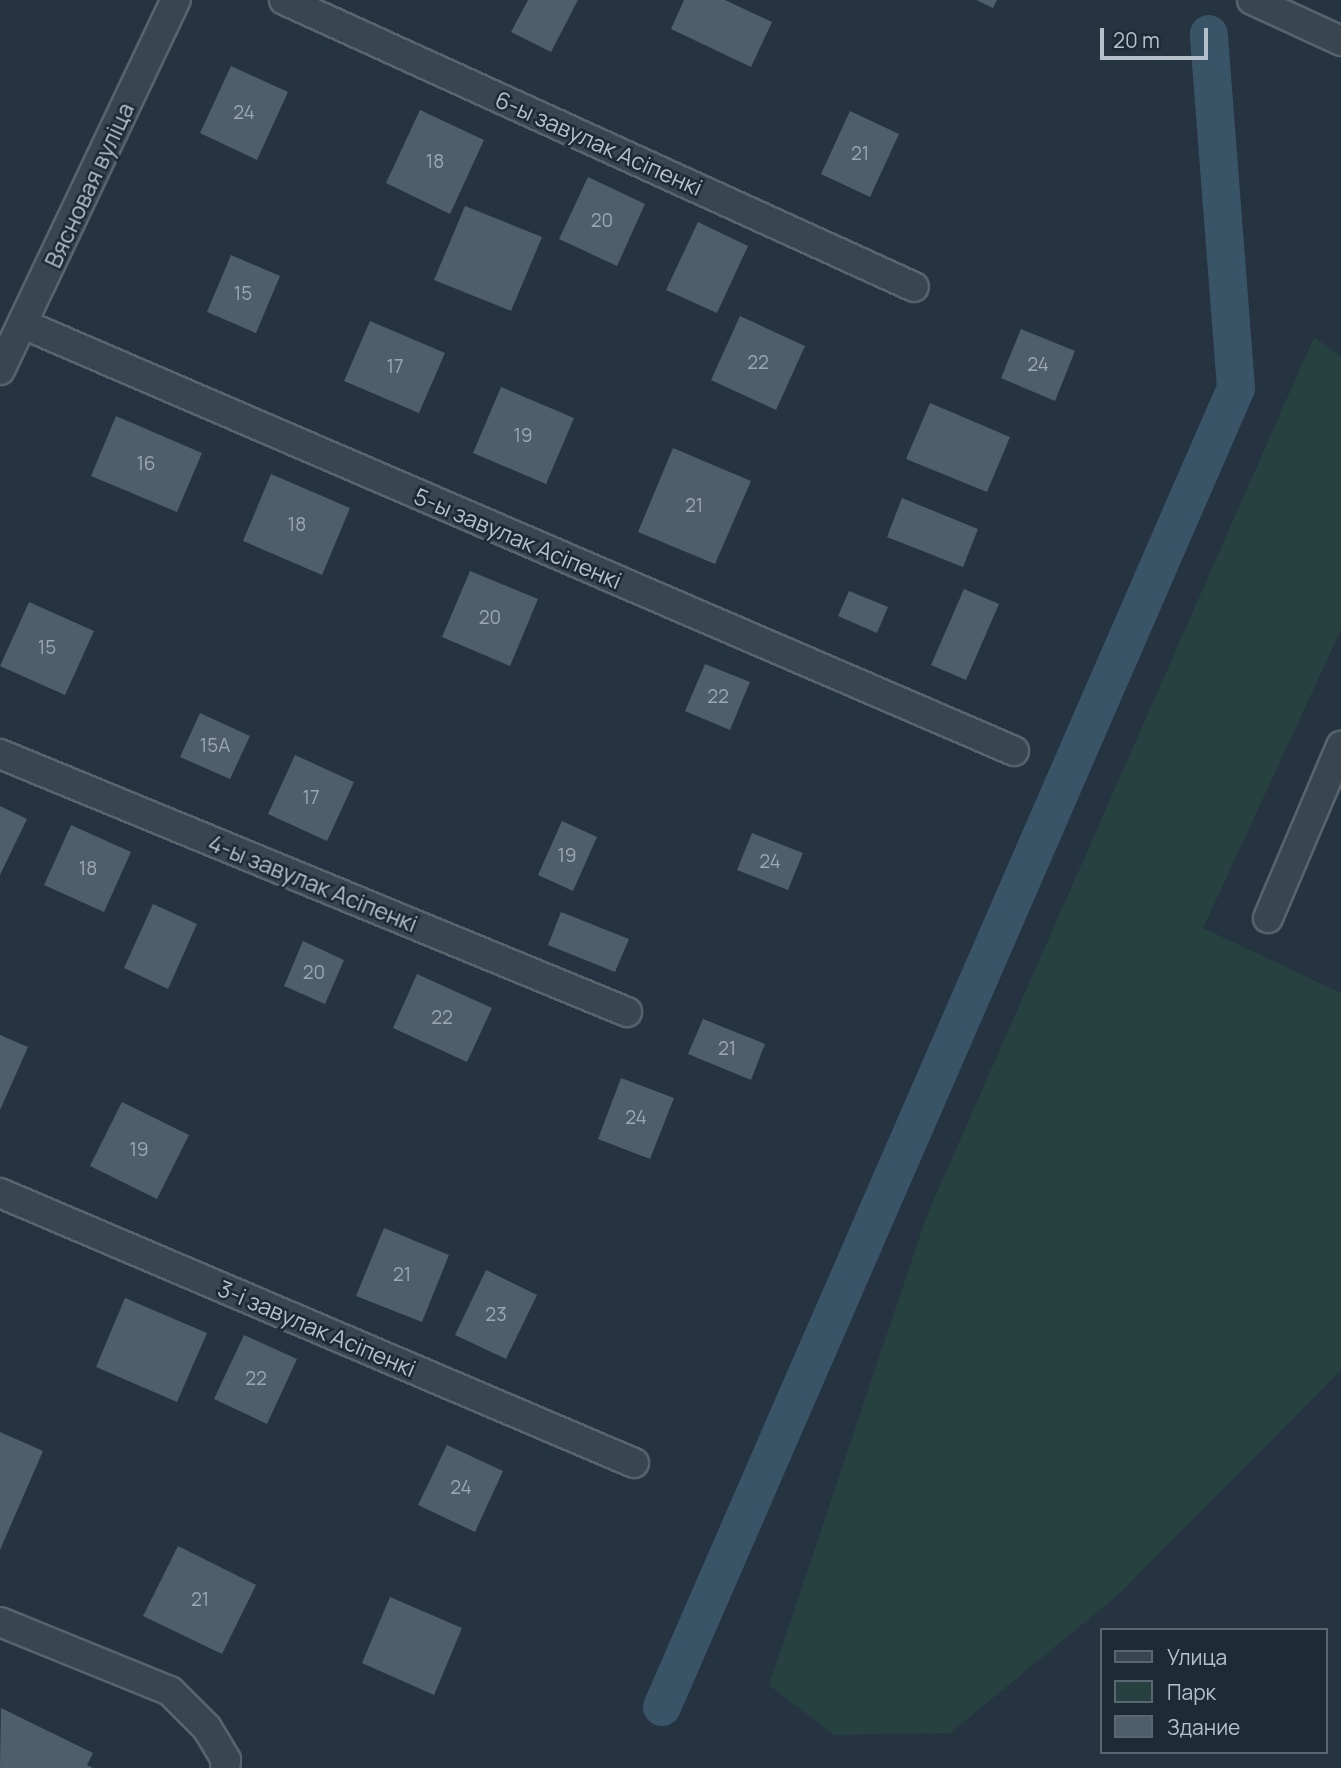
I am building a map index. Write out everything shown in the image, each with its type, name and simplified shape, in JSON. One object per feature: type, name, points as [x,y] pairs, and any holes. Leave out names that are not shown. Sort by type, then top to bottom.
[{"type":"street","name":"6-ы завулак Асіпенкі","points":[[284,0],[915,287]]},
{"type":"street","points":[[1252,0],[1341,41]]},
{"type":"street","name":"Вясновая вуліца","points":[[2,361],[23,324],[168,3]]},
{"type":"street","name":"5-ы завулак Асіпенкі","points":[[23,324],[1014,751]]},
{"type":"street","points":[[1268,918],[1341,746]]},
{"type":"street","name":"4-ы завулак Асіпенкі","points":[[0,754],[627,1012]]},
{"type":"street","name":"3-і завулак Асіпенкі","points":[[0,1192],[635,1463]]},
{"type":"street","points":[[0,1622],[170,1691],[207,1728],[226,1760],[225,1768]]},
{"type":"green space","points":[[1314,337],[1341,357],[1341,630],[1203,928],[1341,993],[1341,1370],[1118,1595],[950,1733],[834,1735],[769,1685],[927,1215]]},
{"type":"building","points":[[528,0],[578,0],[551,52],[511,32]]},
{"type":"building","points":[[684,0],[725,0],[772,22],[751,67],[671,29]]},
{"type":"building","points":[[976,0],[997,0],[993,8]]},
{"type":"building","points":[[231,66],[288,92],[257,160],[200,133]]},
{"type":"building","points":[[420,110],[484,140],[450,214],[386,183]]},
{"type":"building","points":[[850,111],[899,134],[870,197],[821,174]]},
{"type":"building","points":[[588,177],[645,204],[617,266],[559,239]]},
{"type":"building","points":[[465,206],[542,237],[511,311],[434,280]]},
{"type":"building","points":[[698,222],[748,246],[717,313],[666,290]]},
{"type":"building","points":[[231,255],[280,276],[256,333],[207,312]]},
{"type":"building","points":[[740,316],[805,346],[776,410],[711,380]]},
{"type":"building","points":[[370,321],[445,353],[419,413],[344,381]]},
{"type":"building","points":[[1021,329],[1075,351],[1055,401],[1001,378]]},
{"type":"building","points":[[501,387],[574,418],[546,484],[473,453]]},
{"type":"building","points":[[930,403],[1010,437],[987,492],[906,459]]},
{"type":"building","points":[[116,416],[202,453],[177,512],[91,476]]},
{"type":"building","points":[[673,448],[751,481],[715,564],[638,532]]},
{"type":"building","points":[[271,474],[350,508],[322,575],[243,541]]},
{"type":"building","points":[[902,498],[978,529],[963,567],[887,537]]},
{"type":"building","points":[[470,571],[538,599],[510,666],[442,637]]},
{"type":"building","points":[[964,589],[999,604],[966,680],[931,665]]},
{"type":"building","points":[[849,591],[888,607],[877,633],[838,616]]},
{"type":"building","points":[[29,602],[94,631],[65,695],[0,666]]},
{"type":"building","points":[[705,664],[750,682],[730,730],[685,711]]},
{"type":"building","points":[[200,713],[250,736],[230,779],[180,757]]},
{"type":"building","points":[[295,755],[354,782],[327,841],[268,814]]},
{"type":"building","points":[[0,806],[27,819],[0,875]]},
{"type":"building","points":[[562,821],[597,837],[573,891],[538,875]]},
{"type":"building","points":[[71,825],[131,852],[104,912],[44,885]]},
{"type":"building","points":[[752,833],[803,853],[788,890],[737,870]]},
{"type":"building","points":[[153,904],[197,924],[168,989],[124,968]]},
{"type":"building","points":[[561,912],[629,939],[615,972],[548,945]]},
{"type":"building","points":[[303,941],[344,960],[325,1004],[284,986]]},
{"type":"building","points":[[417,974],[492,1008],[467,1062],[393,1028]]},
{"type":"building","points":[[703,1019],[765,1044],[751,1080],[688,1054]]},
{"type":"building","points":[[0,1035],[28,1047],[0,1110]]},
{"type":"building","points":[[621,1078],[674,1098],[650,1159],[598,1139]]},
{"type":"building","points":[[122,1102],[189,1135],[157,1199],[90,1166]]},
{"type":"building","points":[[384,1228],[449,1255],[422,1322],[356,1296]]},
{"type":"building","points":[[486,1270],[537,1295],[506,1359],[455,1335]]},
{"type":"building","points":[[125,1298],[207,1333],[177,1402],[96,1367]]},
{"type":"building","points":[[244,1335],[297,1359],[267,1424],[214,1399]]},
{"type":"building","points":[[0,1432],[43,1451],[0,1550]]},
{"type":"building","points":[[447,1445],[503,1471],[475,1532],[418,1505]]},
{"type":"building","points":[[178,1546],[256,1585],[222,1654],[143,1616]]},
{"type":"building","points":[[390,1597],[462,1628],[434,1695],[362,1663]]},
{"type":"building","points":[[1,1708],[93,1753],[87,1765],[93,1768],[0,1768]]},
{"type":"waterway","points":[[662,1707],[1236,388],[1209,34]]}]
